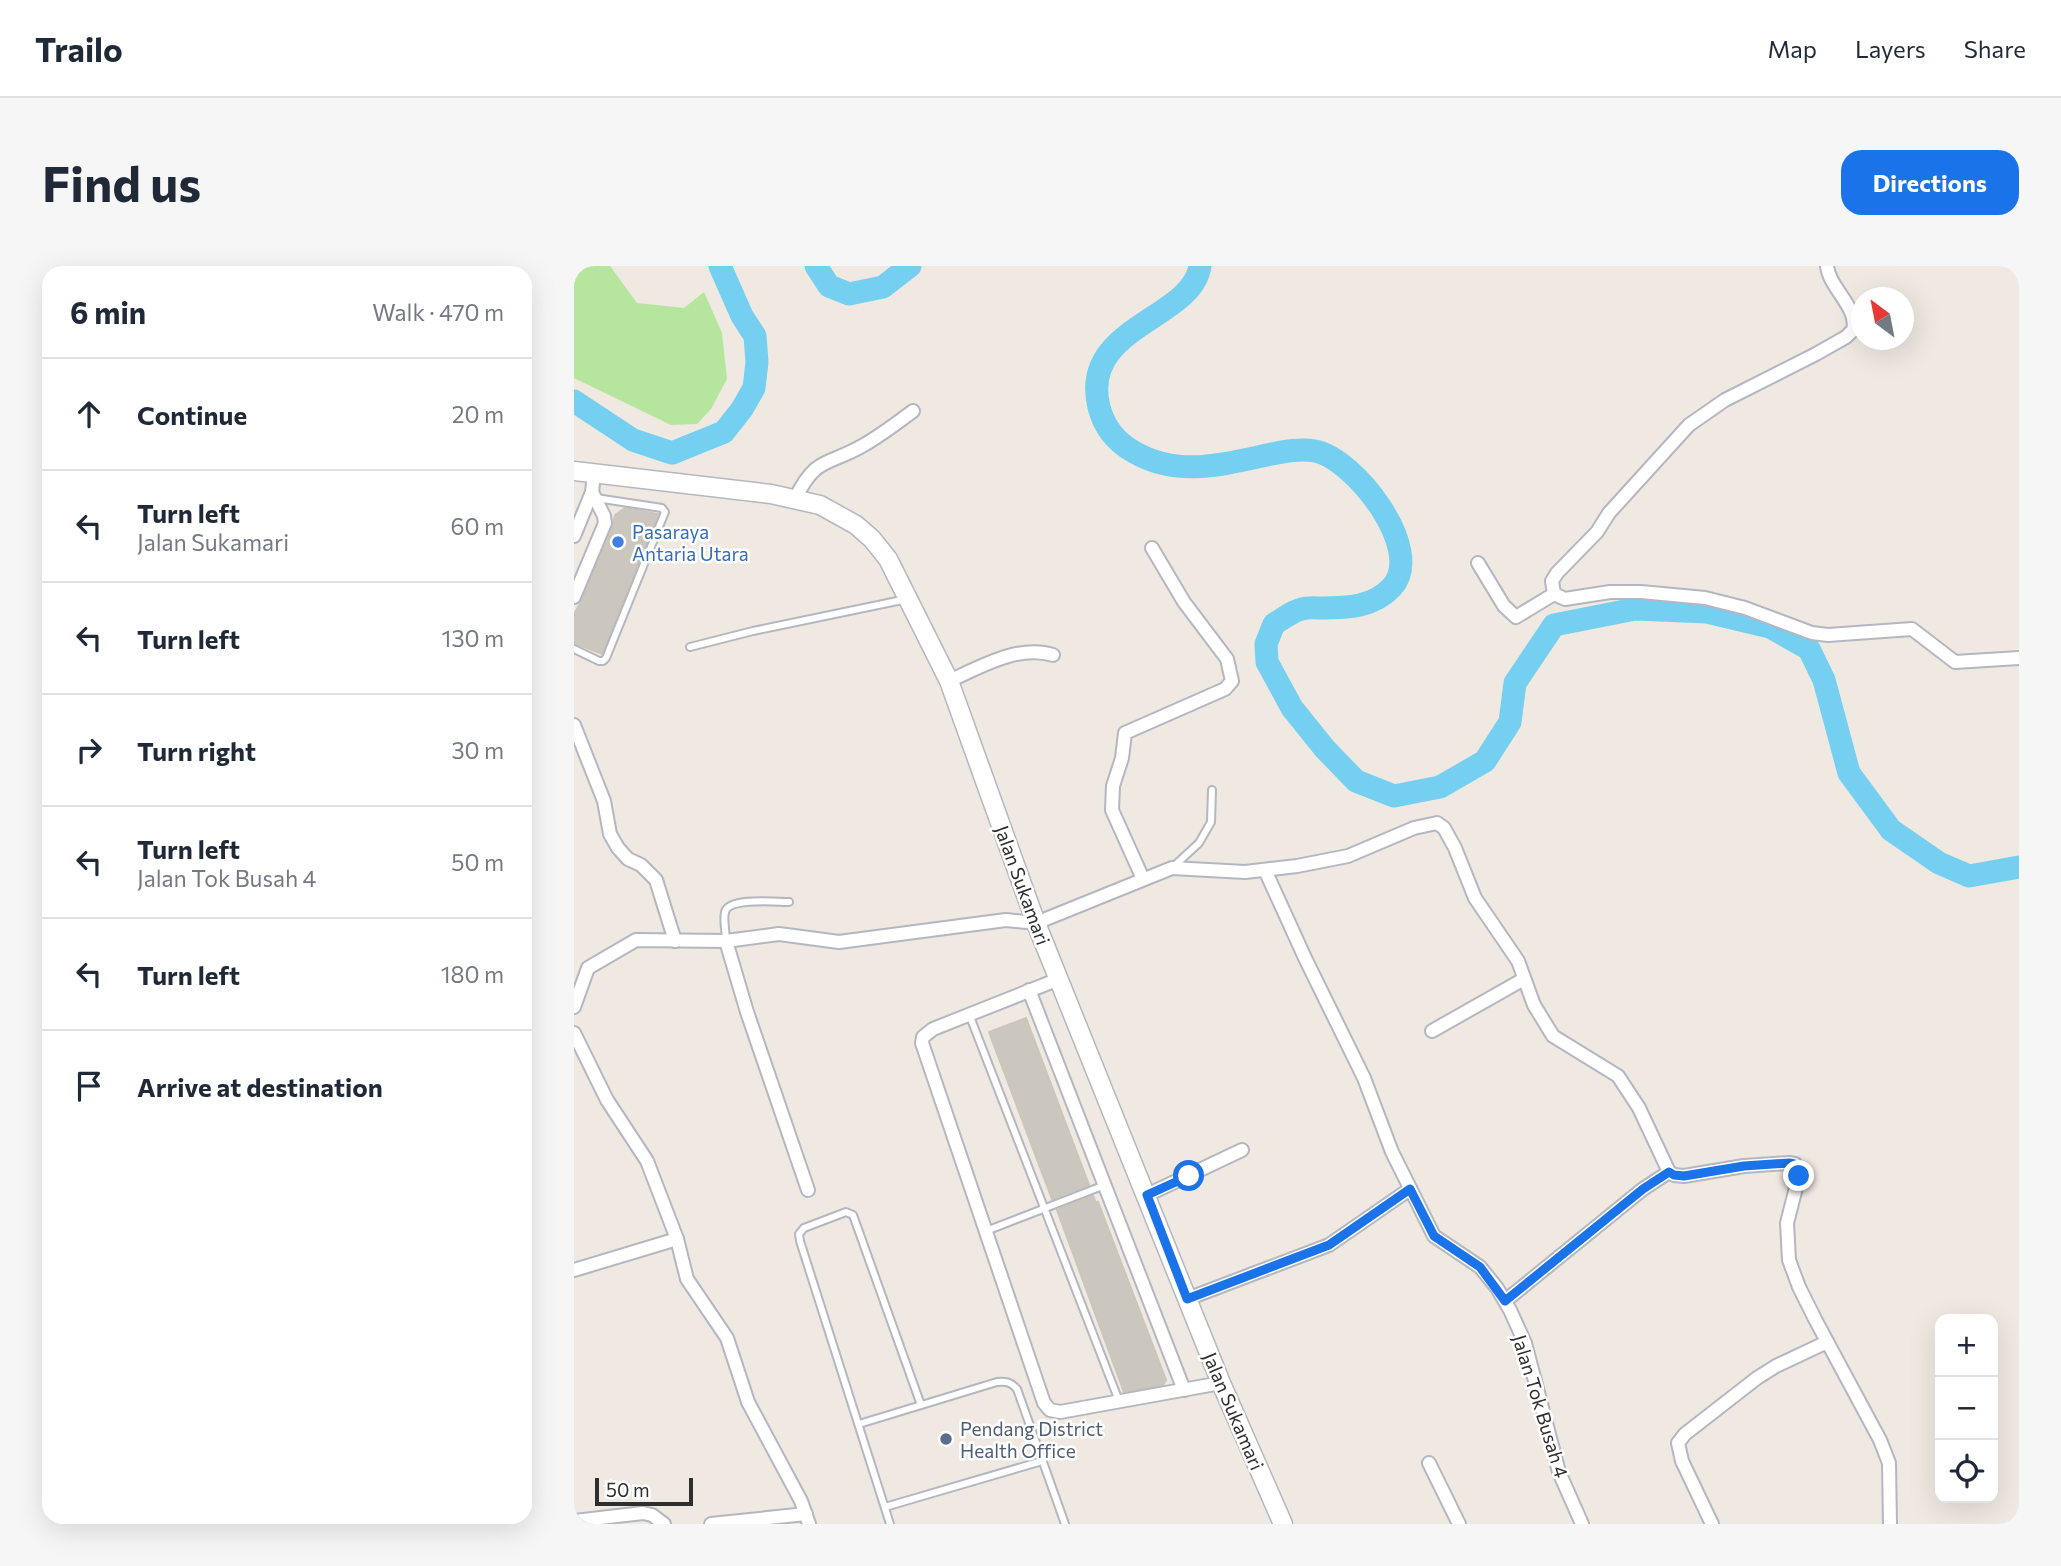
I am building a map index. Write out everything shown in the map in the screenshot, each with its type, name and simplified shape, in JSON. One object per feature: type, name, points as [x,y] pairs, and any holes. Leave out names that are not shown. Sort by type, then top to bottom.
[{"type":"street","points":[[1553,594],[1552,581],[1557,573],[1597,532],[1609,513],[1689,425],[1725,400],[1816,354],[1853,330],[1854,319],[1830,280],[1827,266]]},
{"type":"street","points":[[795,499],[805,479],[819,465],[862,446],[913,411]]},
{"type":"street","name":"Jalan Sukamari","points":[[574,471],[795,499],[820,505],[856,525],[888,559],[949,681],[1059,979],[1221,1383],[1283,1524]]},
{"type":"street","points":[[574,597],[605,523],[593,495],[594,474]]},
{"type":"street","points":[[574,536],[579,510],[593,495]]},
{"type":"street","points":[[1143,879],[1112,810],[1113,786],[1122,758],[1125,733],[1225,689],[1232,681],[1227,659],[1184,602],[1152,548]]},
{"type":"street","points":[[1478,563],[1504,607],[1516,617],[1553,594]]},
{"type":"street","points":[[1553,594],[1565,598],[1610,592],[1705,598],[1745,608],[1812,633],[1828,635],[1912,629],[1955,662],[2019,658]]},
{"type":"street","points":[[949,681],[1029,651],[1053,655]]},
{"type":"street","points":[[574,725],[604,802],[610,834],[628,859],[641,865],[656,880],[675,941]]},
{"type":"street","points":[[574,1007],[588,968],[636,940],[726,941],[779,934],[839,942],[1006,920],[1037,923],[1172,868],[1245,872],[1348,856],[1414,828],[1437,823],[1444,828],[1455,848],[1475,898],[1518,961],[1534,1005],[1553,1036],[1618,1076],[1639,1108],[1669,1172],[1684,1176],[1744,1166],[1794,1164],[1799,1176],[1787,1223],[1789,1260],[1799,1287],[1880,1440],[1889,1464],[1890,1524]]},
{"type":"street","points":[[1187,1299],[1329,1245],[1410,1189],[1392,1152],[1364,1078],[1265,870]]},
{"type":"street","points":[[726,941],[747,1012],[808,1190]]},
{"type":"street","points":[[1059,979],[927,1032],[923,1037],[922,1049],[1046,1407],[1060,1412],[1221,1383]]},
{"type":"street","points":[[1432,1031],[1524,979]]},
{"type":"street","points":[[1030,990],[1184,1390]]},
{"type":"street","points":[[574,1033],[607,1100],[647,1161],[677,1239],[687,1279],[727,1338],[748,1402],[808,1519],[711,1524]]},
{"type":"street","points":[[1147,1195],[1242,1150]]},
{"type":"street","points":[[1505,1301],[1643,1189],[1669,1172]]},
{"type":"street","name":"Jalan Tok Busah 4","points":[[1410,1189],[1434,1236],[1480,1267],[1505,1301],[1525,1343],[1559,1472],[1583,1524]]},
{"type":"street","points":[[574,1270],[677,1239]]},
{"type":"street","points":[[1712,1524],[1682,1461],[1678,1443],[1685,1434],[1757,1378],[1827,1342]]},
{"type":"street","points":[[1429,1463],[1459,1524]]},
{"type":"street","points":[[574,1521],[643,1513],[652,1515],[664,1524]]},
{"type":"lane","points":[[574,649],[599,661],[606,658],[665,512],[662,508],[593,495]]},
{"type":"lane","points":[[690,647],[909,598]]},
{"type":"lane","points":[[1172,868],[1199,843],[1212,822],[1212,790]]},
{"type":"lane","points":[[726,941],[724,915],[727,907],[736,903],[789,902]]},
{"type":"lane","points":[[969,1014],[1119,1401]]},
{"type":"lane","points":[[985,1232],[1105,1185]]},
{"type":"lane","points":[[890,1524],[799,1234],[804,1228],[846,1212],[853,1215],[921,1405]]},
{"type":"lane","points":[[859,1424],[997,1382],[1012,1383],[1017,1389],[1065,1524]]},
{"type":"lane","points":[[885,1507],[1042,1461]]},
{"type":"green space","points":[[574,266],[610,266],[637,303],[684,308],[704,292],[722,333],[727,379],[711,409],[697,424],[671,425],[574,378]]},
{"type":"building","points":[[625,508],[658,514],[602,654],[574,643],[574,614],[613,526],[615,515]]},
{"type":"building","points":[[1026,1018],[1089,1185],[1052,1199],[989,1032]]},
{"type":"building","points":[[1093,1196],[1096,1203],[1098,1202],[1166,1380],[1163,1385],[1124,1392],[1057,1210]]},
{"type":"waterway","points":[[574,401],[633,440],[672,453],[724,432],[754,388],[757,362],[755,336],[742,316],[720,266]]},
{"type":"waterway","points":[[816,266],[829,286],[849,294],[883,287],[910,266]]},
{"type":"waterway","points":[[1200,266],[1193,284],[1178,299],[1120,341],[1105,358],[1097,380],[1099,407],[1104,421],[1116,439],[1150,460],[1183,467],[1199,467],[1291,451],[1315,451],[1331,457],[1348,470],[1381,508],[1400,551],[1400,571],[1392,587],[1377,599],[1360,605],[1295,611],[1274,624],[1266,644],[1267,662],[1292,708],[1325,749],[1356,781],[1394,796],[1440,787],[1485,761],[1510,722],[1515,683],[1554,625],[1635,609],[1707,612],[1770,627],[1809,649],[1824,680],[1849,773],[1891,830],[1939,863],[1969,876],[2019,867]]},
{"type":"place","name":"Pasaraya Antaria Utara","points":[[618,542]]},
{"type":"place","name":"Pendang District Health Office","points":[[946,1439]]},
{"type":"route","points":[[1189,1176],[1147,1195],[1187,1299],[1329,1245],[1410,1189],[1434,1236],[1480,1267],[1505,1301],[1643,1189],[1669,1172],[1684,1176],[1744,1166],[1789,1163],[1794,1164],[1799,1176]]}]
